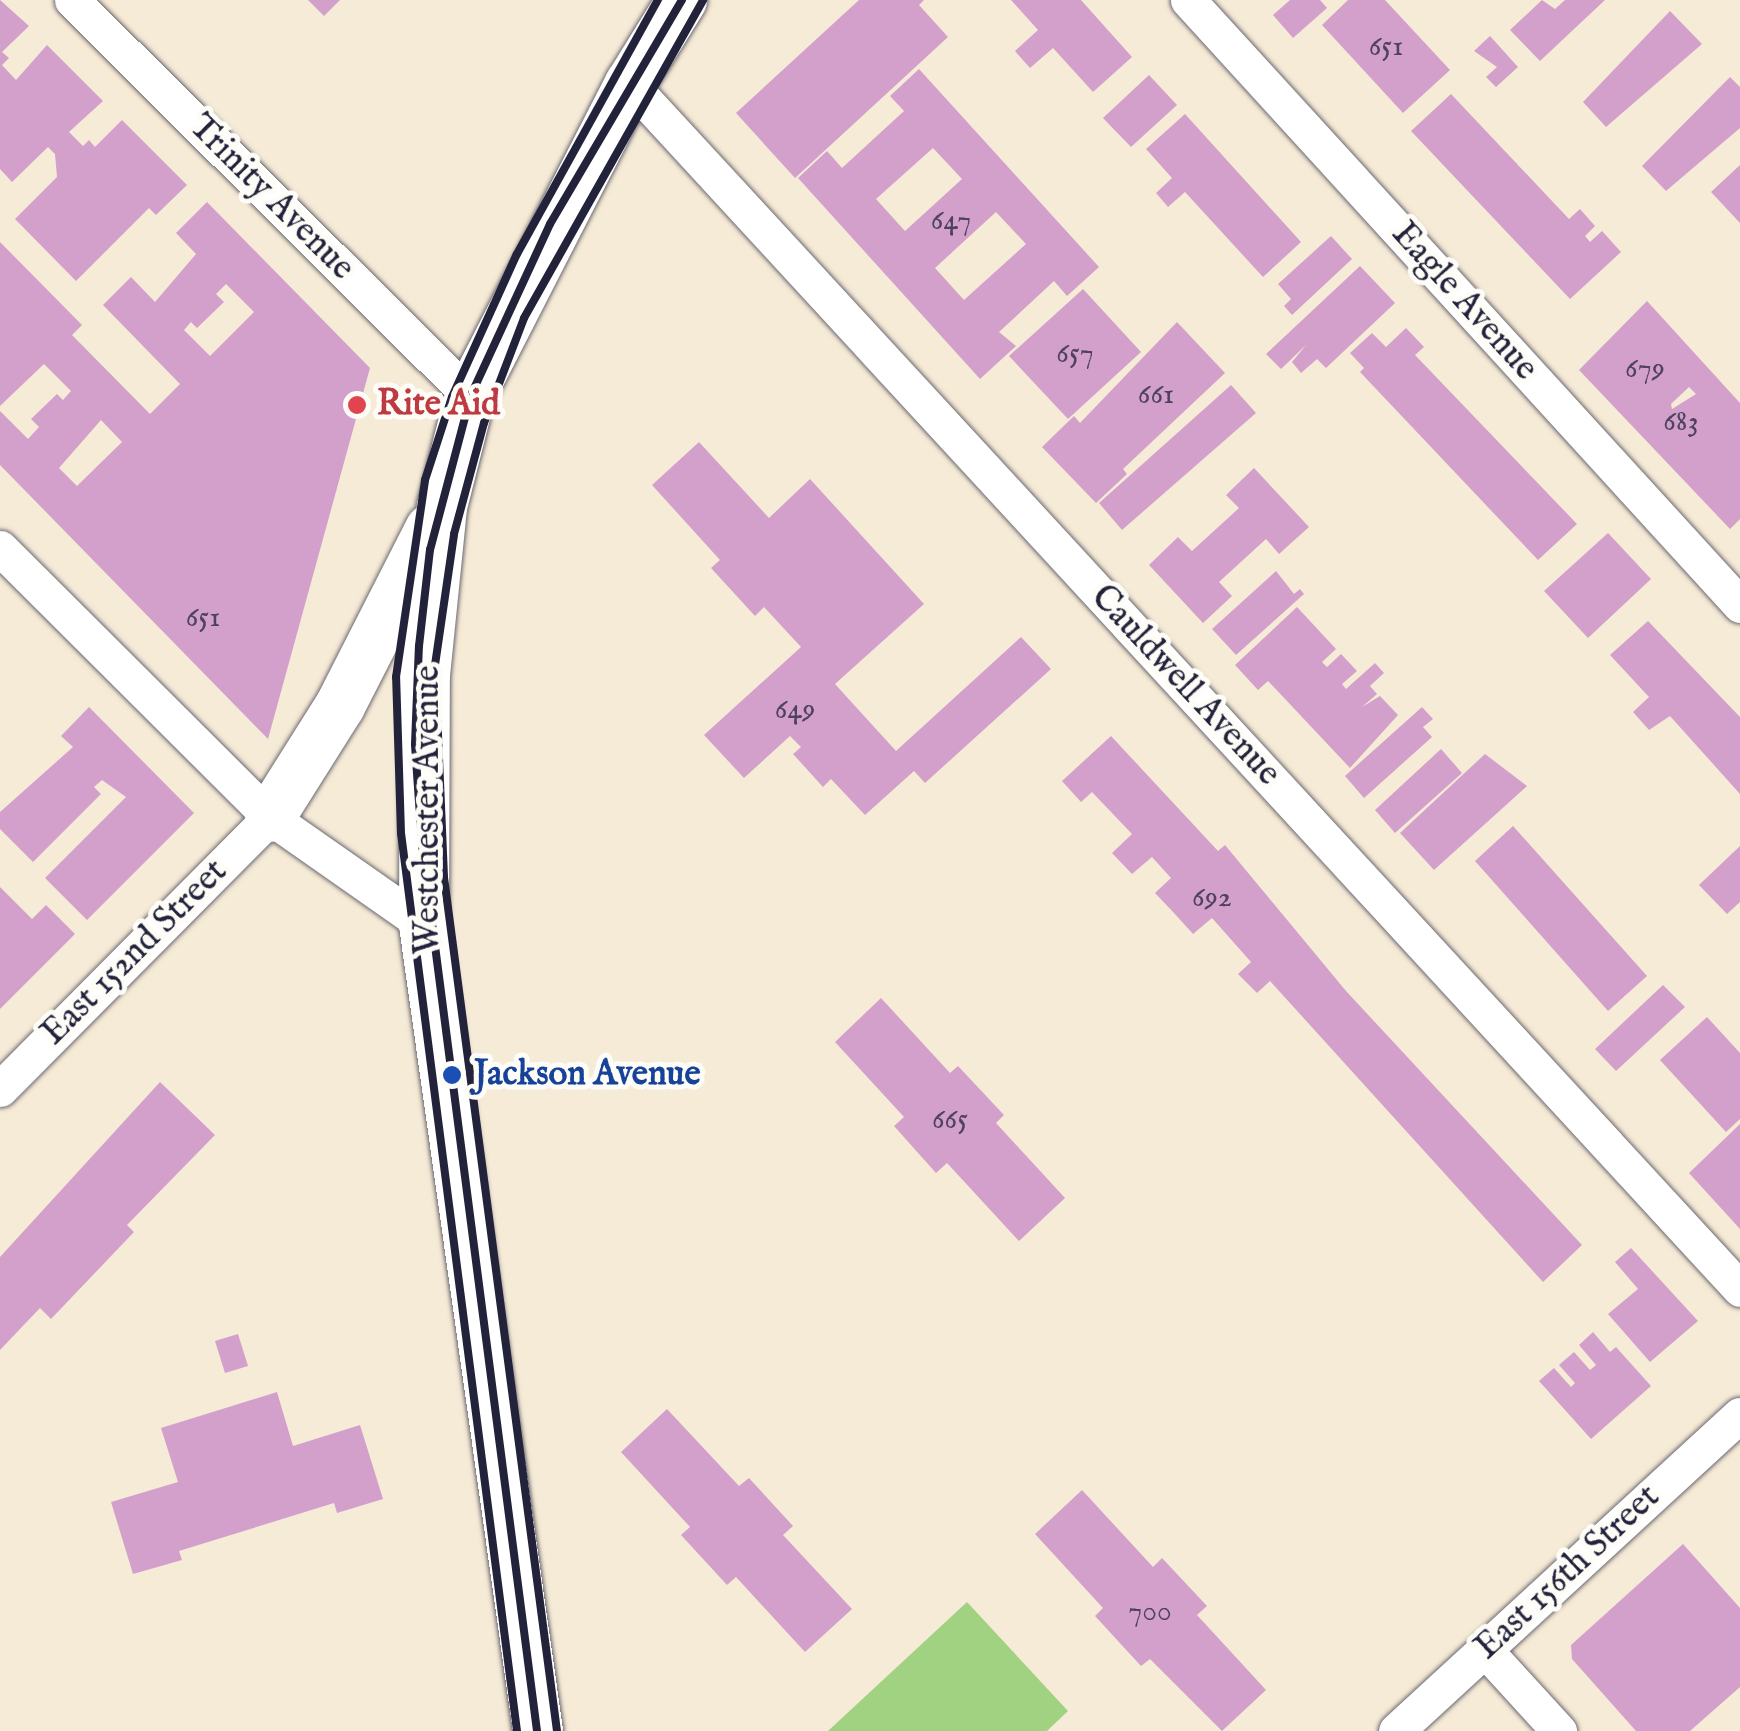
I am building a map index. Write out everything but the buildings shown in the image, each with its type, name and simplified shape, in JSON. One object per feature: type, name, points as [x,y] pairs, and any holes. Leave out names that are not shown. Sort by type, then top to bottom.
[{"type":"main road","name":"Westchester Avenue","points":[[544,1722],[424,925],[426,675],[442,507],[470,396],[630,84],[682,0]]},
{"type":"main road","points":[[270,817],[340,706],[442,507]]},
{"type":"street","name":"Trinity Avenue","points":[[72,0],[470,396]]},
{"type":"street","name":"Eagle Avenue","points":[[1188,0],[1740,604]]},
{"type":"street","name":"Cauldwell Avenue","points":[[630,84],[1740,1289]]},
{"type":"street","points":[[0,548],[270,817],[424,925]]},
{"type":"street","name":"East 152nd Street","points":[[0,1089],[270,817]]},
{"type":"street","name":"East 156th Street","points":[[1396,1731],[1740,1415]]},
{"type":"street","points":[[1485,1650],[1559,1731]]},
{"type":"green space","points":[[967,1602],[1068,1711],[1047,1731],[828,1731]]},
{"type":"railway","points":[[517,1731],[401,833],[396,677],[425,480],[452,397],[517,254],[658,0]]},
{"type":"railway","points":[[537,1731],[422,845],[415,744],[419,646],[430,550],[471,395],[550,224],[682,0]]},
{"type":"railway","points":[[557,1731],[444,877],[435,665],[454,534],[484,423],[524,318],[703,0]]},
{"type":"place","name":"Rite Aid","points":[[357,405]]},
{"type":"place","name":"Jackson Avenue","points":[[452,1075]]}]
